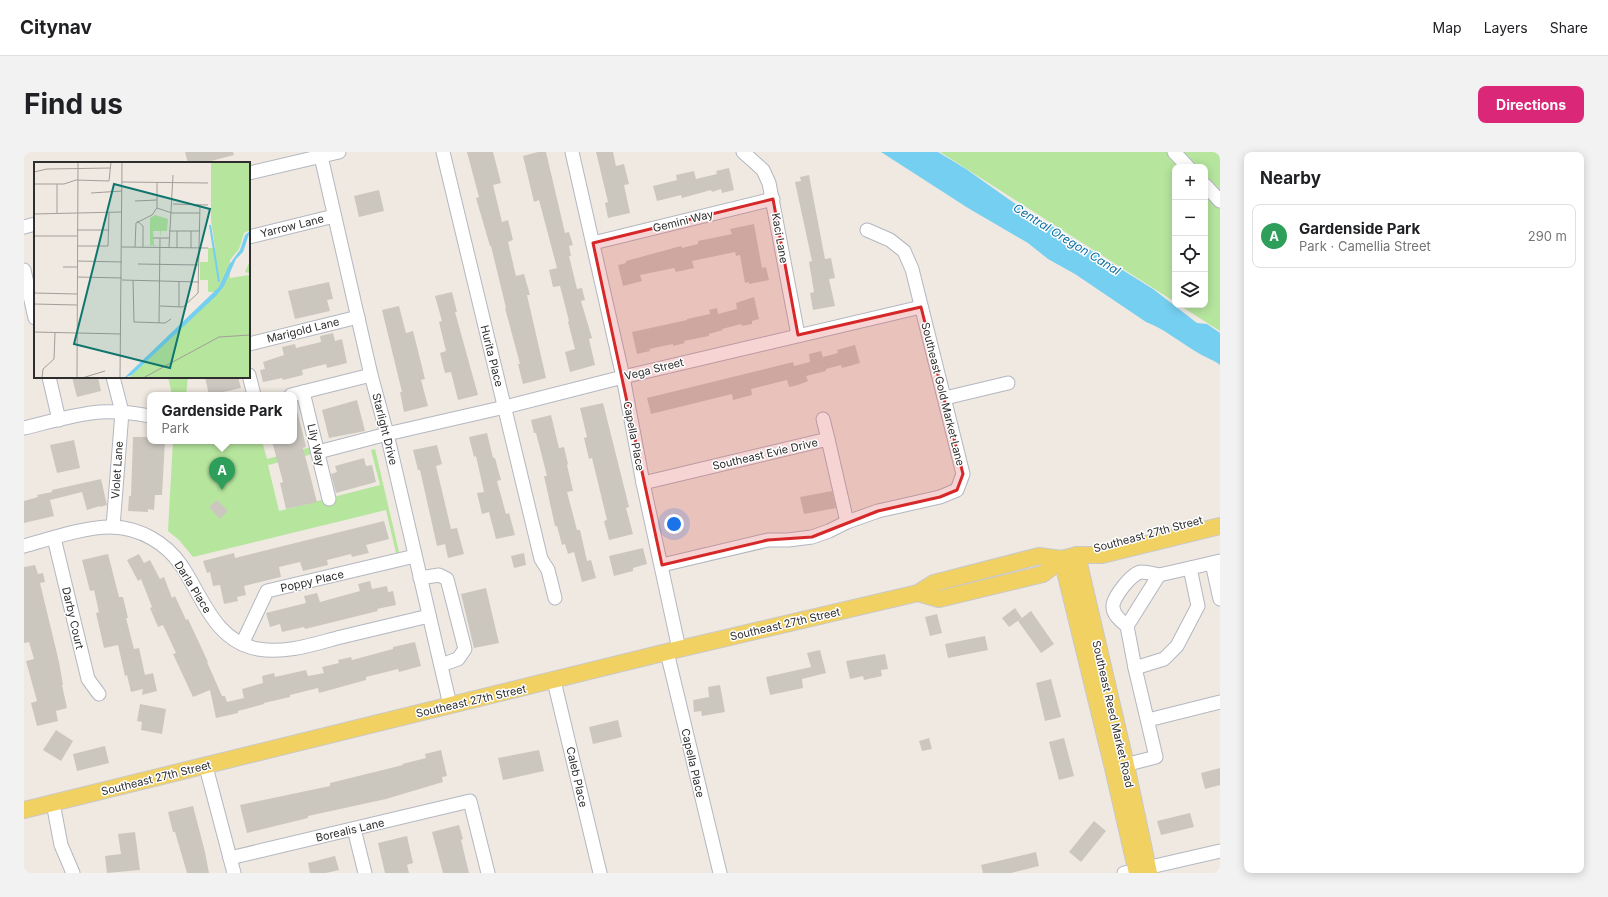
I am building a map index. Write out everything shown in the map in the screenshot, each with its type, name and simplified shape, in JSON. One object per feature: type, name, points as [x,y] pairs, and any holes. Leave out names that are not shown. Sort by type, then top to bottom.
[{"type":"main road","name":"Southeast 27th Street","points":[[1069,557],[1100,545],[1220,516]]},
{"type":"main road","name":"Southeast 27th Street","points":[[24,810],[450,705],[918,593],[934,583],[1039,556],[1069,557],[1102,555],[1220,526]]},
{"type":"main road","name":"Southeast Reed Market Road","points":[[1069,557],[1120,766],[1139,871]]},
{"type":"street","points":[[250,173],[320,154],[339,152]]},
{"type":"street","name":"Hurita Place","points":[[443,152],[541,559],[548,570],[555,598]]},
{"type":"street","name":"Capella Place","points":[[572,152],[623,377],[642,483],[662,566],[673,651],[720,873]]},
{"type":"street","name":"Kaci Lane","points":[[743,152],[763,170],[770,183],[798,335]]},
{"type":"street","points":[[1174,152],[1185,164]]},
{"type":"street","name":"Starlight Drive","points":[[320,154],[450,705]]},
{"type":"street","points":[[1208,188],[1220,201]]},
{"type":"street","name":"Gemini Way","points":[[593,243],[773,199]]},
{"type":"street","name":"Yarrow Lane","points":[[250,237],[334,216]]},
{"type":"street","points":[[24,226],[34,224]]},
{"type":"street","name":"Southeast Gold Market Lane","points":[[662,566],[768,540],[788,540],[812,537],[878,511],[940,497],[957,490],[963,474],[912,269],[904,252],[890,240],[867,230]]},
{"type":"street","points":[[24,270],[34,314]]},
{"type":"street","name":"Vega Street","points":[[318,452],[623,377],[921,307]]},
{"type":"street","name":"Marigold Lane","points":[[250,344],[358,316]]},
{"type":"street","points":[[297,394],[371,375]]},
{"type":"street","points":[[49,378],[59,420]]},
{"type":"street","name":"Violet Lane","points":[[113,378],[122,412],[113,527]]},
{"type":"street","points":[[250,378],[253,392]]},
{"type":"street","points":[[945,398],[1008,383]]},
{"type":"street","name":"Lily Way","points":[[297,394],[318,452],[329,499]]},
{"type":"street","points":[[24,428],[101,412],[122,412],[147,416]]},
{"type":"street","points":[[823,419],[828,439]]},
{"type":"street","name":"Southeast Evie Drive","points":[[642,483],[828,439],[847,522]]},
{"type":"street","name":"Darla Place","points":[[24,546],[91,529],[113,527],[147,535],[158,541],[171,552],[181,565],[205,608],[219,627],[242,644],[256,649],[287,650],[429,616]]},
{"type":"street","name":"Darby Court","points":[[54,538],[88,679],[99,694]]},
{"type":"street","name":"Poppy Place","points":[[242,644],[267,591],[415,556]]},
{"type":"street","points":[[1120,766],[1156,757],[1127,626],[1117,617],[1112,606],[1118,594],[1135,574],[1142,572],[1159,575],[1216,562],[1220,599]]},
{"type":"street","points":[[1136,668],[1164,659],[1176,646],[1198,606],[1190,568]]},
{"type":"street","points":[[420,578],[439,575],[447,579],[465,649],[458,659],[441,665]]},
{"type":"street","points":[[1127,626],[1159,575]]},
{"type":"street","name":"Caleb Place","points":[[554,681],[600,873]]},
{"type":"street","points":[[1148,720],[1220,702]]},
{"type":"street","points":[[206,766],[234,873]]},
{"type":"street","name":"Borealis Lane","points":[[230,858],[470,800],[488,873]]},
{"type":"street","points":[[53,803],[61,845],[73,873]]},
{"type":"street","points":[[354,829],[365,873]]},
{"type":"street","points":[[1139,871],[1220,851]]},
{"type":"highlighted area","points":[[773,199],[798,335],[921,307],[963,474],[957,490],[940,497],[878,511],[812,537],[768,540],[662,565],[593,243]]},
{"type":"green space","points":[[940,152],[1220,152],[1220,331],[1184,308],[1208,308],[1208,164],[1172,164],[1172,300]]},
{"type":"green space","points":[[168,378],[188,378],[186,392],[171,392]]},
{"type":"green space","points":[[173,444],[263,444],[267,459],[311,447],[313,454],[268,465],[279,511],[380,485],[371,450],[375,449],[399,552],[396,553],[386,510],[193,557],[179,540],[168,531]]},
{"type":"water","name":"Central Oregon Canal","points":[[881,152],[938,152],[966,169],[1021,208],[1153,289],[1172,304],[1172,308],[1178,308],[1197,323],[1207,324],[1220,333],[1220,365],[1146,322],[1075,274],[1048,259],[1028,243],[968,208]]},
{"type":"building","points":[[185,152],[233,152],[234,155],[212,162],[188,162]]},
{"type":"building","points":[[467,152],[493,152],[501,183],[493,185],[502,222],[508,220],[513,240],[508,242],[516,276],[524,274],[530,295],[527,295],[546,378],[523,384],[518,364],[520,364],[505,308],[491,246],[476,198],[479,197]]},
{"type":"building","points":[[538,152],[546,152],[565,233],[569,232],[573,245],[569,246],[571,256],[569,256],[577,289],[582,288],[585,300],[581,301],[592,338],[589,339],[595,365],[570,372],[565,352],[575,349],[569,321],[560,286],[553,287],[549,270],[557,268],[539,200],[534,202],[523,156]]},
{"type":"building","points":[[596,152],[613,152],[616,166],[624,164],[629,184],[624,185],[630,213],[608,218],[605,203],[608,202]]},
{"type":"building","points":[[729,168],[734,190],[722,193],[721,189],[712,192],[711,190],[682,198],[681,195],[657,201],[653,186],[677,180],[676,175],[694,171],[696,179],[717,174],[716,171]]},
{"type":"building","points":[[809,175],[825,259],[831,258],[835,278],[829,279],[835,306],[813,310],[810,293],[814,292],[809,262],[812,261],[795,182],[801,181],[800,177]]},
{"type":"building","points":[[379,190],[384,211],[359,217],[354,196]]},
{"type":"building","points":[[754,224],[762,268],[766,267],[769,280],[749,284],[749,282],[745,283],[740,255],[736,256],[735,252],[692,261],[694,268],[676,272],[674,268],[640,275],[642,281],[623,286],[618,265],[626,263],[626,261],[681,246],[682,248],[698,244],[698,241],[732,234],[730,229]]},
{"type":"building","points":[[329,282],[333,299],[327,300],[330,311],[295,319],[288,291]]},
{"type":"building","points":[[452,292],[457,312],[455,312],[478,395],[458,400],[451,372],[445,373],[440,353],[446,351],[439,322],[442,321],[435,296]]},
{"type":"building","points":[[754,297],[759,319],[752,321],[752,324],[742,326],[741,324],[722,329],[723,330],[709,334],[709,336],[684,341],[685,343],[649,349],[650,351],[637,354],[632,332],[710,314],[709,310],[717,308],[718,314],[737,309],[736,303]]},
{"type":"building","points":[[399,306],[406,333],[413,331],[425,379],[421,380],[428,406],[404,412],[400,392],[402,392],[382,310]]},
{"type":"building","points":[[333,333],[335,341],[342,339],[347,363],[327,368],[326,364],[302,370],[303,375],[283,380],[282,378],[263,382],[260,370],[265,369],[263,362],[284,355],[282,347],[295,344],[296,348],[321,342],[320,336]]},
{"type":"building","points":[[855,345],[860,363],[842,368],[841,365],[826,369],[826,371],[806,376],[808,381],[798,385],[789,387],[787,380],[751,389],[752,395],[733,400],[732,394],[651,414],[647,398],[793,362],[794,366],[810,362],[809,354],[821,351],[823,357],[838,353],[837,350]]},
{"type":"building","points":[[72,378],[98,378],[101,391],[77,397]]},
{"type":"building","points":[[205,378],[238,378],[241,388],[223,392],[208,392]]},
{"type":"building","points":[[357,400],[365,431],[329,438],[322,410]]},
{"type":"building","points":[[603,403],[629,507],[626,508],[633,534],[609,540],[604,521],[607,520],[592,458],[589,459],[584,438],[587,437],[580,408]]},
{"type":"building","points":[[297,411],[306,447],[303,448],[317,502],[286,509],[280,483],[283,482],[273,444],[297,444]]},
{"type":"building","points":[[551,415],[559,448],[564,447],[568,464],[573,491],[567,492],[577,530],[580,530],[587,561],[591,560],[596,578],[582,582],[574,552],[568,554],[565,544],[562,545],[557,526],[555,526],[544,476],[547,476],[536,433],[534,433],[531,420]]},
{"type":"building","points":[[487,433],[493,458],[495,458],[501,480],[497,481],[506,514],[509,513],[515,535],[496,539],[489,512],[482,514],[477,493],[484,492],[476,456],[474,457],[469,437]]},
{"type":"building","points":[[133,437],[147,437],[147,444],[165,444],[162,495],[155,495],[154,510],[148,509],[148,512],[128,511],[129,496],[131,496]]},
{"type":"building","points":[[74,440],[80,468],[57,473],[50,445]]},
{"type":"building","points":[[437,445],[442,464],[436,466],[451,529],[457,528],[464,554],[448,558],[445,544],[437,546],[420,470],[418,470],[413,450]]},
{"type":"building","points":[[364,458],[366,466],[372,465],[376,482],[336,493],[331,474],[337,472],[335,466]]},
{"type":"building","points":[[101,479],[107,505],[87,510],[82,492],[50,500],[54,516],[24,523],[24,501],[38,497],[37,495],[52,492],[52,490]]},
{"type":"building","points":[[832,491],[836,508],[804,514],[800,497]]},
{"type":"building","points":[[217,500],[228,511],[220,519],[209,507]]},
{"type":"building","points":[[384,521],[389,539],[366,545],[369,553],[352,557],[351,554],[327,560],[328,565],[303,571],[300,562],[279,567],[281,577],[244,586],[246,595],[237,597],[238,601],[224,604],[220,585],[213,586],[210,572],[207,573],[203,561],[234,553],[235,558]]},
{"type":"building","points":[[643,548],[647,564],[633,568],[633,571],[614,576],[609,556]]},
{"type":"building","points":[[524,553],[526,565],[514,568],[511,556]]},
{"type":"building","points":[[108,554],[119,597],[123,597],[128,618],[126,618],[134,649],[139,648],[145,675],[153,673],[157,691],[142,695],[143,689],[131,692],[127,675],[125,676],[118,645],[104,648],[96,613],[99,612],[94,590],[90,591],[82,560]]},
{"type":"building","points":[[139,554],[144,563],[150,560],[160,579],[164,577],[172,598],[175,596],[186,620],[188,619],[222,696],[225,696],[227,702],[244,698],[242,689],[263,683],[262,676],[274,673],[275,677],[306,670],[308,676],[324,673],[322,667],[339,663],[338,660],[351,657],[352,660],[393,649],[393,647],[415,642],[421,666],[399,672],[398,669],[366,677],[366,680],[319,693],[318,688],[290,695],[290,697],[264,703],[238,711],[238,713],[216,718],[210,690],[193,697],[173,654],[176,653],[163,625],[158,627],[141,579],[138,581],[127,560]]},
{"type":"building","points":[[35,565],[38,574],[43,573],[45,582],[40,583],[59,662],[67,708],[56,711],[58,721],[37,726],[31,703],[37,701],[26,661],[34,659],[29,642],[24,643],[24,567]]},
{"type":"building","points":[[370,581],[372,589],[387,586],[388,592],[393,591],[396,605],[377,609],[378,611],[305,629],[304,627],[282,632],[280,624],[270,627],[266,613],[306,603],[304,596],[317,593],[320,602],[360,591],[358,584]]},
{"type":"building","points":[[486,588],[499,643],[474,648],[461,594]]},
{"type":"building","points":[[1015,608],[1022,618],[1009,627],[1002,618]]},
{"type":"building","points":[[1031,611],[1054,644],[1041,653],[1018,621]]},
{"type":"building","points":[[937,614],[942,633],[930,636],[925,617]]},
{"type":"building","points":[[985,636],[988,650],[948,658],[945,644]]},
{"type":"building","points":[[820,650],[826,673],[802,679],[803,688],[770,695],[766,677],[811,667],[807,653]]},
{"type":"building","points":[[885,654],[888,669],[881,670],[882,676],[864,680],[863,676],[850,679],[846,661]]},
{"type":"building","points":[[1051,679],[1061,717],[1045,721],[1036,683]]},
{"type":"building","points":[[720,685],[725,712],[702,716],[701,711],[694,712],[693,700],[709,697],[708,687]]},
{"type":"building","points":[[140,704],[166,709],[162,734],[141,730],[142,722],[137,721]]},
{"type":"building","points":[[618,720],[622,737],[593,744],[589,727]]},
{"type":"building","points":[[56,730],[73,741],[61,761],[43,750]]},
{"type":"building","points":[[929,738],[932,749],[922,751],[919,741]]},
{"type":"building","points":[[1064,738],[1074,776],[1059,780],[1049,742]]},
{"type":"building","points":[[105,746],[109,763],[77,771],[73,754]]},
{"type":"building","points":[[441,750],[447,776],[442,777],[443,782],[386,799],[308,816],[308,818],[247,833],[240,805],[330,786],[330,783],[426,758],[425,754]]},
{"type":"building","points":[[539,750],[544,771],[503,780],[498,758]]},
{"type":"building","points":[[1220,768],[1220,785],[1205,789],[1201,773]]},
{"type":"building","points":[[193,806],[209,873],[187,873],[168,812]]},
{"type":"building","points":[[1190,813],[1194,827],[1161,835],[1157,821]]},
{"type":"building","points":[[1094,821],[1106,831],[1081,862],[1069,852]]},
{"type":"building","points":[[459,825],[469,873],[443,873],[432,832]]},
{"type":"building","points":[[135,832],[140,870],[107,873],[105,856],[121,854],[118,834]]},
{"type":"building","points":[[407,836],[413,863],[407,865],[409,873],[385,873],[378,843]]},
{"type":"building","points":[[1036,852],[1039,866],[1011,873],[983,873],[981,865]]},
{"type":"building","points":[[335,856],[339,870],[326,873],[310,873],[308,863]]},
{"type":"place","name":"Gardenside Park","points":[[222,490]]}]
